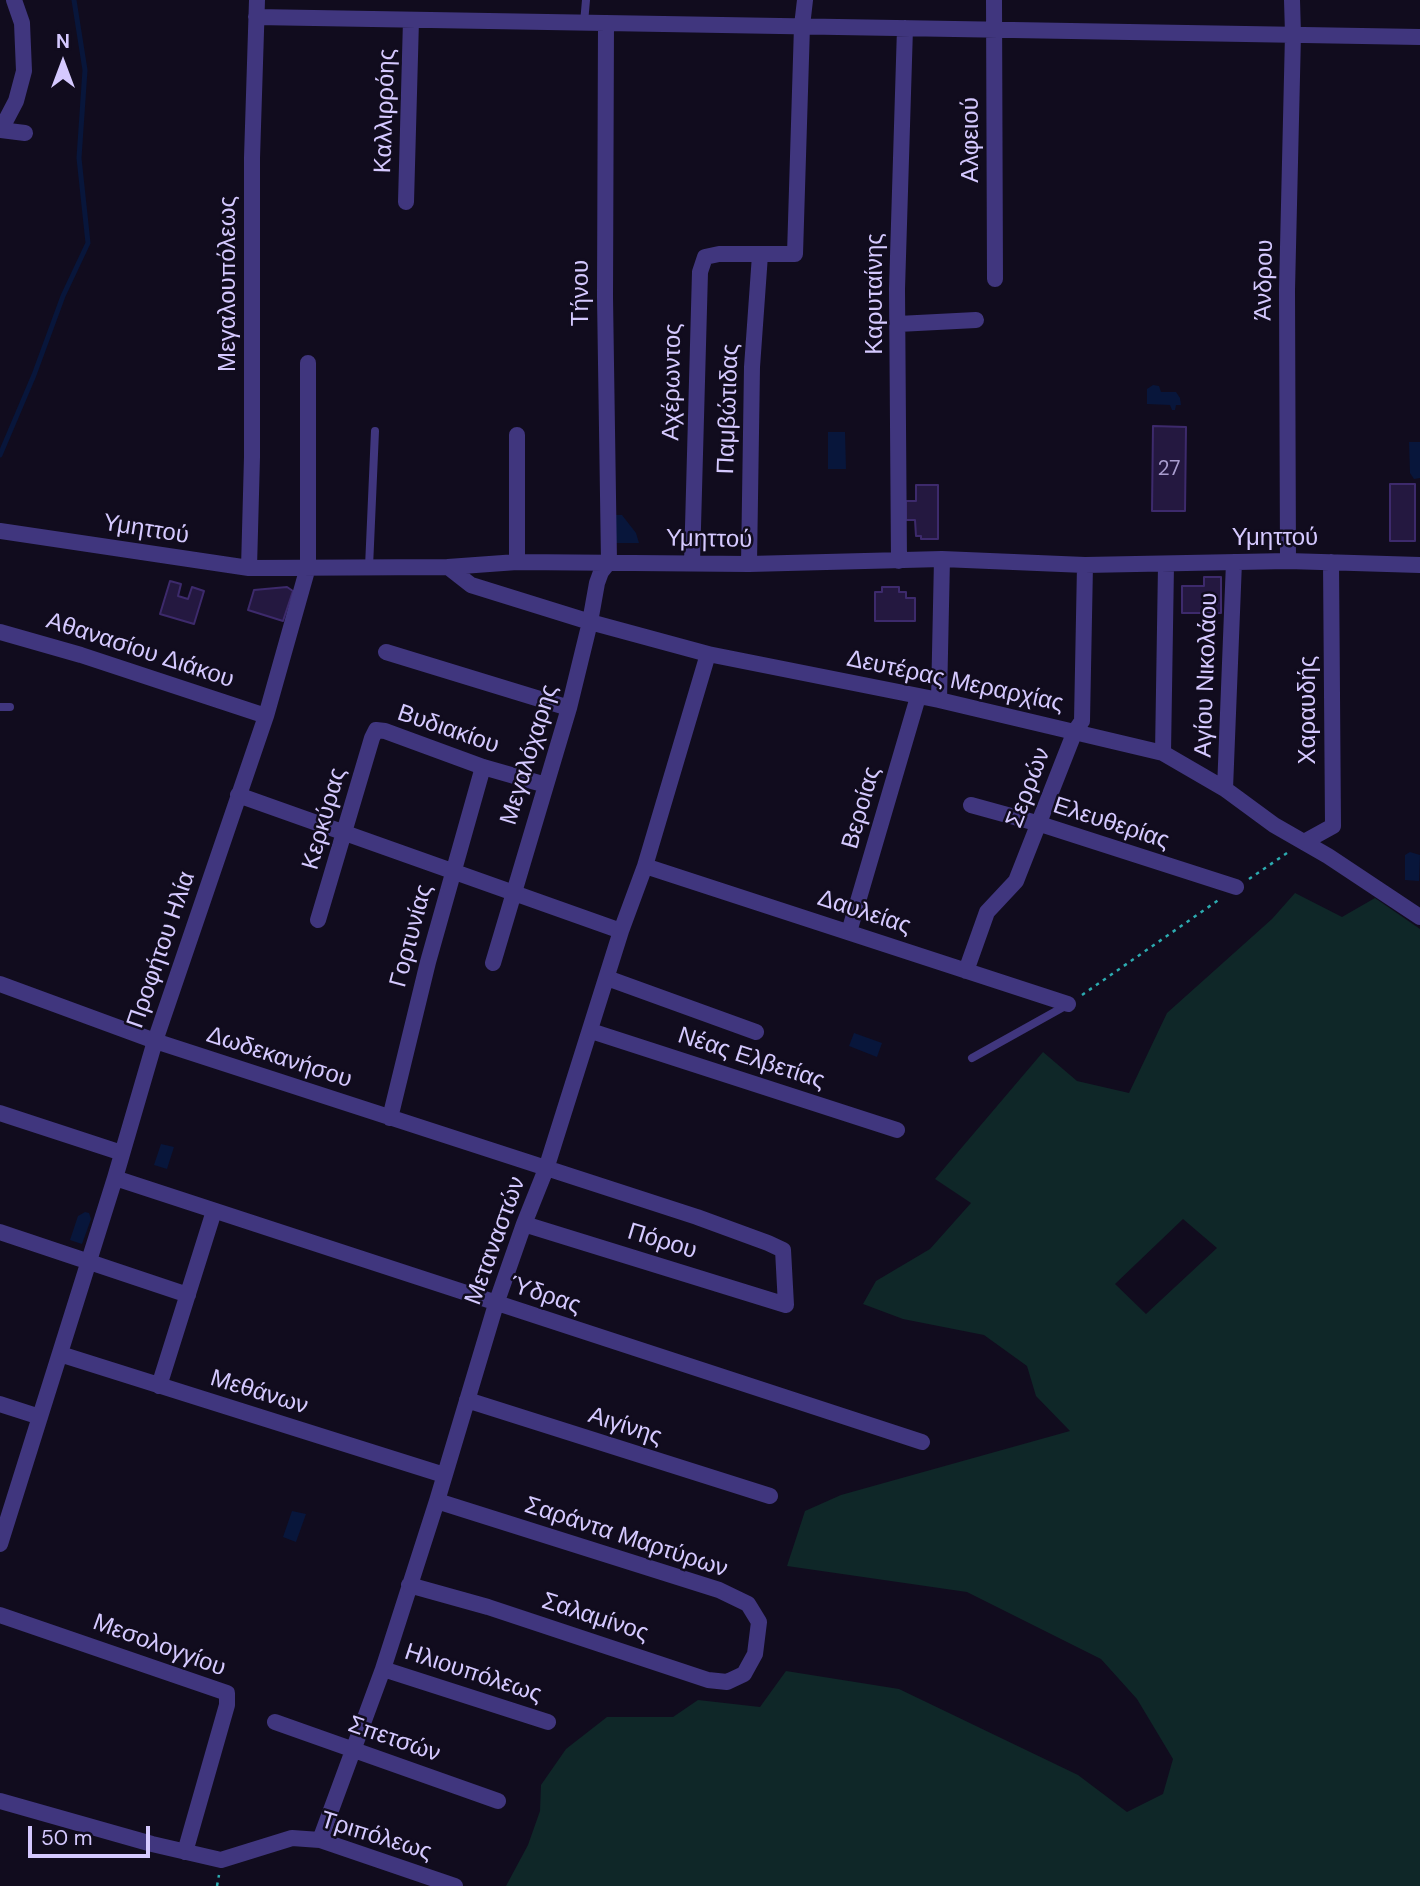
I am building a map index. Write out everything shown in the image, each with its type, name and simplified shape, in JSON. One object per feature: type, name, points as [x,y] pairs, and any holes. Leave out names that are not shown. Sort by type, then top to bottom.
[{"type":"street","points":[[0,124],[6,120],[16,102],[23,71],[22,23],[13,0]]},
{"type":"street","name":"Μεγαλουπόλεως","points":[[249,568],[252,457],[252,171],[257,0]]},
{"type":"street","points":[[760,255],[795,254],[805,0]]},
{"type":"street","name":"Αλφειού","points":[[994,0],[995,279]]},
{"type":"street","name":"Άνδρου","points":[[1288,561],[1287,290],[1292,0]]},
{"type":"street","points":[[256,17],[1420,37]]},
{"type":"street","name":"Καλλιρρόης","points":[[406,202],[411,20]]},
{"type":"street","name":"Τήνου","points":[[606,23],[605,297],[609,562]]},
{"type":"street","name":"Καρυταίνης","points":[[899,561],[897,289],[905,28]]},
{"type":"street","points":[[0,130],[25,133]]},
{"type":"street","name":"Αχέρωντος","points":[[692,563],[700,272],[705,257],[719,254],[760,255]]},
{"type":"street","name":"Παμβώτιδας","points":[[749,564],[752,367],[760,255]]},
{"type":"street","points":[[898,324],[976,320]]},
{"type":"street","name":"Προφήτου Ηλία","points":[[0,1545],[155,1041],[266,716],[308,567],[308,363]]},
{"type":"street","points":[[517,435],[517,562]]},
{"type":"street","name":"Υμηττού","points":[[0,531],[249,568],[448,567],[517,562],[749,564],[942,559],[1085,565],[1288,561],[1420,565]]},
{"type":"street","points":[[939,700],[942,559]]},
{"type":"street","name":"Μεγαλόχαρης","points":[[493,963],[569,708],[597,583],[609,562]]},
{"type":"street","name":"Αγίου Νικολάου","points":[[1224,789],[1234,562]]},
{"type":"street","name":"Χαραυδής","points":[[1304,842],[1333,826],[1331,562]]},
{"type":"street","name":"Σερρών","points":[[966,971],[988,912],[1016,881],[1075,731],[1082,721],[1085,565]]},
{"type":"street","points":[[1163,753],[1166,565]]},
{"type":"street","name":"Δευτέρας Μεραρχίας","points":[[448,567],[471,586],[708,654],[939,700],[1163,753],[1224,789],[1274,825],[1420,917]]},
{"type":"street","name":"Αθανασίου Διάκου","points":[[0,632],[81,655],[266,716]]},
{"type":"street","points":[[386,652],[569,708]]},
{"type":"street","name":"Μεταναστών","points":[[320,1840],[383,1669],[496,1304],[546,1169],[621,930],[645,866],[708,654]]},
{"type":"street","name":"Βεροίας","points":[[849,932],[918,697]]},
{"type":"street","name":"Βυδιακίου","points":[[376,730],[483,767],[546,785]]},
{"type":"street","name":"Κερκύρας","points":[[318,920],[376,730]]},
{"type":"street","name":"Γορτυνίας","points":[[390,1118],[452,872],[483,767]]},
{"type":"street","points":[[238,795],[621,930]]},
{"type":"street","name":"Ελευθερίας","points":[[971,805],[1040,824],[1236,887]]},
{"type":"street","name":"Δαυλείας","points":[[645,866],[1068,1004]]},
{"type":"street","points":[[607,978],[756,1032]]},
{"type":"street","name":"Δωδεκανήσου","points":[[0,984],[155,1041],[697,1217],[783,1250],[786,1305]]},
{"type":"street","name":"Νέας Ελβετίας","points":[[591,1031],[897,1130]]},
{"type":"street","points":[[0,1113],[122,1153]]},
{"type":"street","name":"Ύδρας","points":[[115,1178],[922,1442]]},
{"type":"street","points":[[159,1385],[214,1211]]},
{"type":"street","name":"Πόρου","points":[[524,1224],[786,1305]]},
{"type":"street","points":[[0,1232],[188,1295]]},
{"type":"street","name":"Μεθάνων","points":[[60,1354],[444,1475]]},
{"type":"street","name":"Αιγίνης","points":[[467,1400],[770,1496]]},
{"type":"street","points":[[0,1405],[40,1417]]},
{"type":"street","name":"Σαράντα Μαρτύρων","points":[[437,1501],[719,1591],[748,1604],[759,1622],[755,1654]]},
{"type":"street","name":"Σαλαμίνος","points":[[409,1585],[501,1611],[708,1680],[727,1682],[744,1674],[755,1654]]},
{"type":"street","name":"Μεσολογγίου","points":[[0,1615],[227,1693],[228,1705],[186,1852]]},
{"type":"street","name":"Ηλιουπόλεως","points":[[383,1669],[548,1722]]},
{"type":"street","name":"Σπετσών","points":[[275,1722],[498,1801]]},
{"type":"street","name":"Τριπόλεως","points":[[0,1801],[221,1860],[292,1838],[320,1840],[455,1886]]},
{"type":"lane","points":[[584,23],[586,0]]},
{"type":"lane","points":[[369,567],[375,431]]},
{"type":"lane","points":[[0,707],[10,707]]},
{"type":"lane","points":[[972,1058],[1068,1004]]},
{"type":"path","points":[[1068,1004],[1304,842]]},
{"type":"green space","points":[[1295,893],[1342,917],[1375,898],[1420,929],[1420,1886],[506,1886],[528,1845],[540,1811],[541,1785],[566,1749],[607,1717],[673,1717],[698,1700],[760,1707],[786,1671],[899,1689],[1078,1775],[1127,1812],[1163,1794],[1173,1759],[1137,1699],[1101,1659],[967,1592],[787,1566],[805,1511],[841,1495],[1070,1431],[1036,1396],[1027,1366],[984,1335],[903,1319],[863,1304],[876,1281],[930,1249],[971,1203],[935,1179],[1043,1052],[1077,1081],[1129,1093],[1167,1013],[1272,919]],"holes":[[[1183,1219],[1217,1248],[1146,1314],[1115,1284]]]},
{"type":"water","points":[[1153,385],[1159,386],[1161,392],[1176,392],[1181,405],[1176,405],[1175,410],[1172,410],[1170,405],[1147,404],[1147,389]]},
{"type":"water","points":[[828,432],[845,432],[846,469],[828,469]]},
{"type":"water","points":[[1409,442],[1420,442],[1420,478],[1414,479],[1410,473]]},
{"type":"water","points":[[615,515],[622,515],[636,533],[639,543],[616,543]]},
{"type":"water","points":[[1410,852],[1420,855],[1419,881],[1405,880],[1405,855]]},
{"type":"water","points":[[854,1033],[882,1043],[877,1057],[849,1046]]},
{"type":"water","points":[[161,1144],[174,1147],[167,1169],[154,1165]]},
{"type":"water","points":[[89,1213],[91,1219],[82,1244],[70,1240],[78,1216]]},
{"type":"water","points":[[292,1511],[306,1514],[296,1542],[283,1537]]},
{"type":"building","points":[[1153,426],[1186,427],[1185,511],[1152,511]]},
{"type":"building","points":[[1390,484],[1415,484],[1415,541],[1390,541]]},
{"type":"building","points":[[916,485],[938,485],[938,539],[921,539],[921,536],[916,536],[915,520],[906,520],[906,501],[916,501]]},
{"type":"building","points":[[1204,577],[1221,577],[1221,613],[1182,613],[1182,586],[1204,586]]},
{"type":"building","points":[[170,581],[181,584],[178,596],[188,599],[192,587],[204,591],[194,624],[160,614]]},
{"type":"building","points":[[287,587],[293,591],[283,621],[248,610],[254,590]]},
{"type":"building","points":[[882,587],[899,587],[899,592],[906,592],[906,598],[915,598],[915,621],[875,621],[875,592],[882,592]]},
{"type":"waterway","points":[[0,455],[34,375],[63,296],[88,243],[79,158],[85,70],[74,0]]}]
